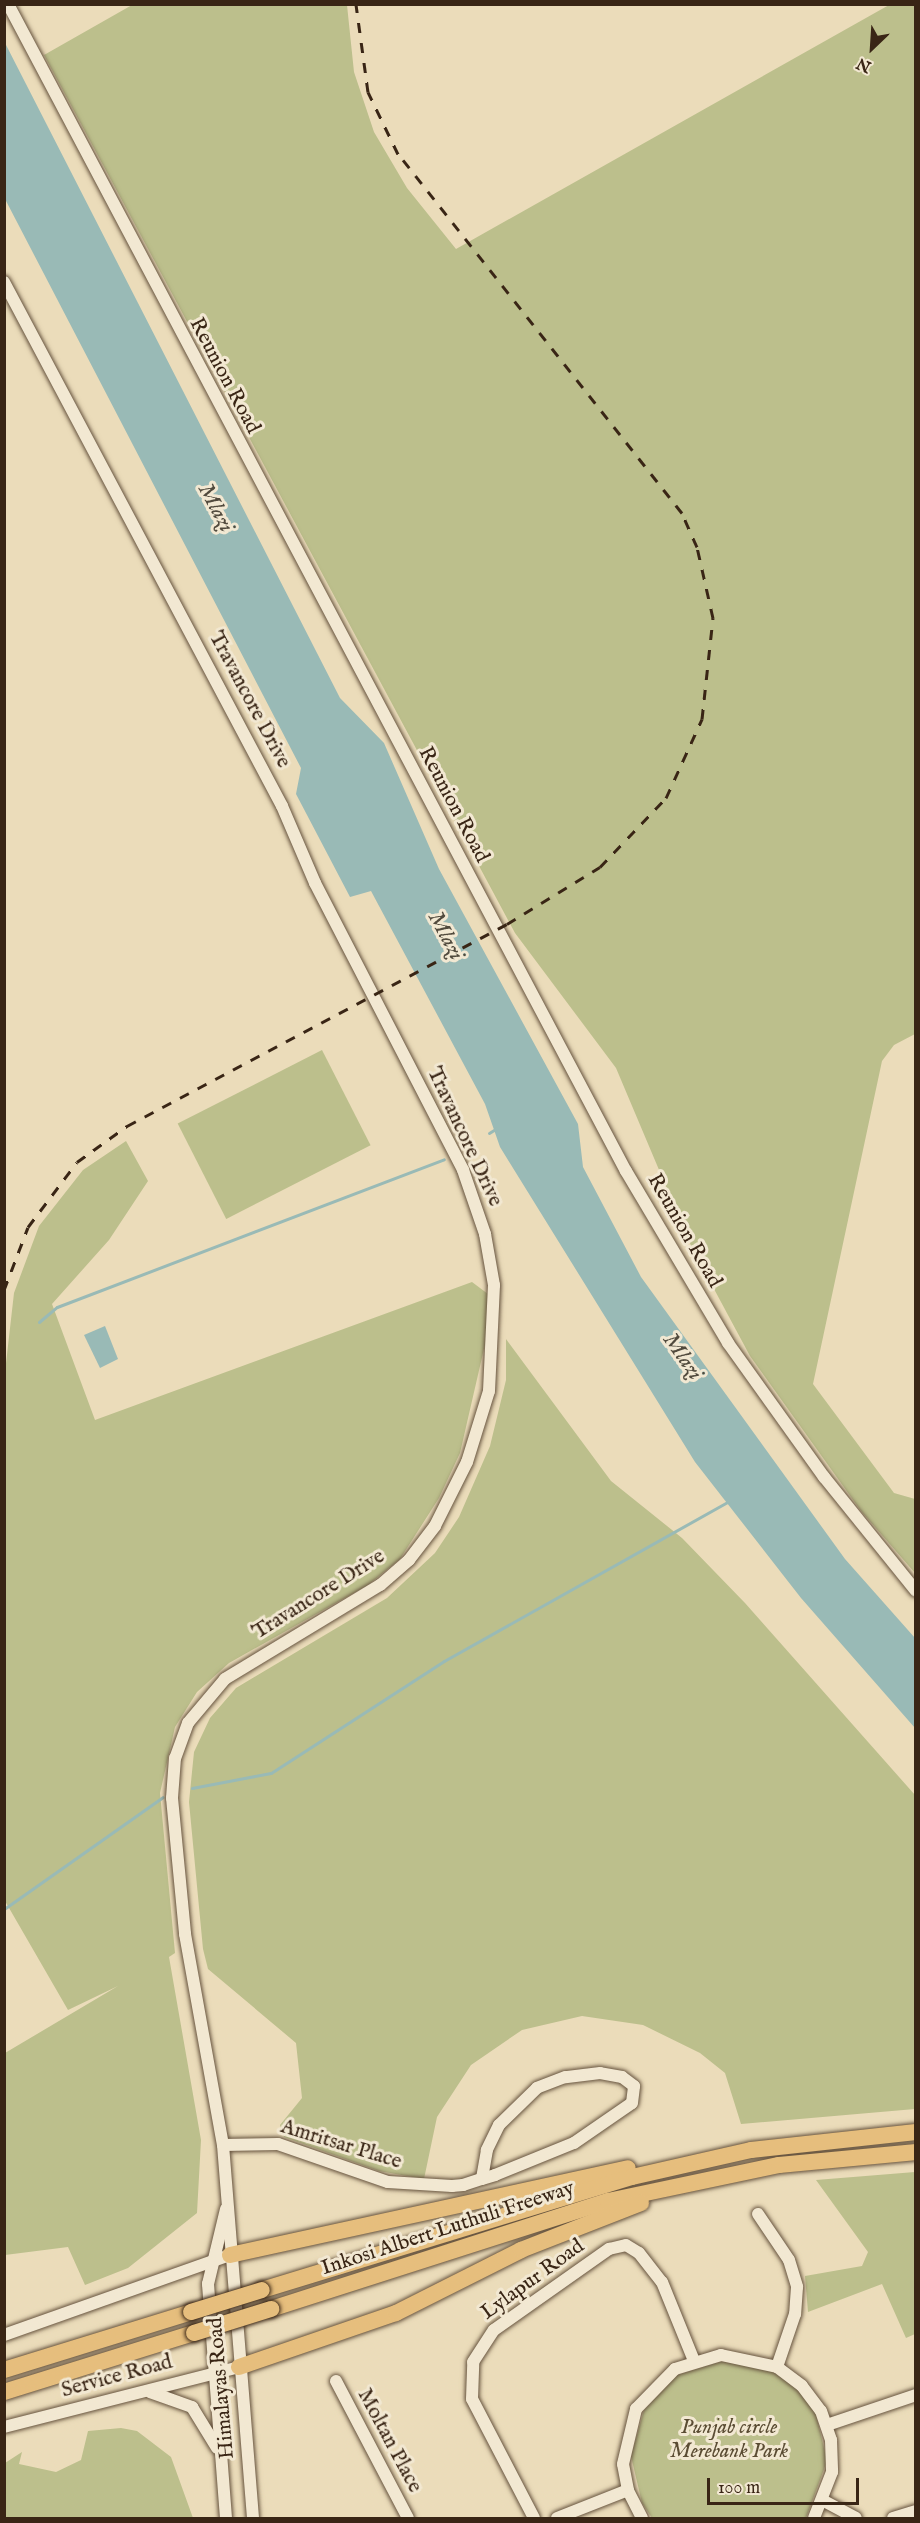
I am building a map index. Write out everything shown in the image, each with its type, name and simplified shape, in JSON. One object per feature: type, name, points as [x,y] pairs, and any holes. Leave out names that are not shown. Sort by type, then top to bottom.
[{"type":"highway","name":"Inkosi Albert Luthuli Freeway","points":[[4,2370],[632,2176],[750,2150],[915,2132]]},
{"type":"highway","points":[[230,2255],[576,2177],[750,2150]]},
{"type":"highway","name":"Inkosi Albert Luthuli Freeway","points":[[4,2392],[608,2201],[688,2182],[822,2159],[915,2152]]},
{"type":"highway","points":[[239,2367],[396,2313],[521,2250],[688,2182]]},
{"type":"street","name":"Reunion Road","points":[[8,4],[631,1180],[728,1343],[824,1477],[915,1591]]},
{"type":"street","name":"Travancore Drive","points":[[4,282],[282,806],[315,883],[463,1170],[483,1226],[494,1285],[489,1391],[460,1479],[435,1526],[380,1585],[225,1679],[202,1704],[180,1742],[172,1798],[186,1943],[223,2145]]},
{"type":"street","name":"Amritsar Place","points":[[223,2145],[283,2145],[418,2187],[482,2179],[591,2132],[632,2103],[634,2086],[622,2077],[600,2073],[566,2077],[537,2088],[499,2125],[487,2150],[482,2179]]},
{"type":"street","name":"Himalayas Road","points":[[223,2145],[226,2209],[253,2518]]},
{"type":"street","name":"Himalayas Road","points":[[226,2209],[211,2260],[215,2371],[226,2518]]},
{"type":"street","points":[[758,2214],[789,2260],[797,2287],[795,2314],[777,2367]]},
{"type":"street","name":"Lylapur Road","points":[[534,2518],[472,2399],[473,2362],[494,2330],[609,2249],[626,2245],[639,2253],[662,2282],[694,2361]]},
{"type":"street","points":[[4,2335],[230,2255]]},
{"type":"street","points":[[642,2518],[628,2490],[624,2450],[636,2409],[663,2377],[694,2361],[740,2356],[777,2367],[802,2386],[827,2425],[833,2457],[824,2501],[814,2518]]},
{"type":"street","name":"Service Road","points":[[4,2427],[215,2371],[239,2367]]},
{"type":"street","name":"Moltan Place","points":[[336,2381],[408,2518]]},
{"type":"street","points":[[143,2391],[192,2407],[222,2457]]},
{"type":"street","points":[[827,2425],[915,2395]]},
{"type":"street","points":[[557,2518],[628,2490]]},
{"type":"street","points":[[824,2501],[856,2518]]},
{"type":"street","points":[[893,2518],[915,2511]]},
{"type":"green space","points":[[132,5],[347,5],[354,72],[374,132],[407,188],[456,249],[889,5],[915,5],[915,1034],[894,1045],[882,1061],[813,1384],[894,1493],[915,1499],[915,1573],[861,1511],[750,1356],[692,1248],[616,1068],[515,933],[44,55]]},
{"type":"green space","points":[[322,1050],[371,1145],[226,1219],[178,1124]]},
{"type":"green space","points":[[126,1141],[148,1181],[109,1240],[52,1304],[95,1420],[472,1282],[488,1294],[486,1340],[460,1453],[439,1498],[400,1559],[368,1585],[229,1663],[197,1692],[175,1727],[160,1793],[175,1953],[169,1957],[201,2140],[197,2213],[128,2268],[85,2285],[68,2247],[5,2255],[5,2053],[118,1986],[68,2010],[5,1901],[5,1372],[14,1293],[39,1226],[83,1170]]},
{"type":"green space","points":[[506,1339],[611,1481],[682,1538],[745,1603],[915,1795],[915,2109],[741,2124],[725,2073],[700,2053],[643,2025],[582,2016],[522,2030],[471,2065],[437,2117],[424,2179],[379,2171],[284,2137],[280,2125],[302,2098],[296,2043],[208,1969],[203,1949],[189,1802],[194,1752],[210,1718],[236,1688],[387,1598],[435,1553],[459,1517],[490,1446],[506,1380]]},
{"type":"green space","points":[[915,2172],[915,2334],[906,2338],[882,2284],[808,2312],[805,2276],[862,2266],[868,2252],[816,2180]]},
{"type":"green space","name":"Punjab circle Merebank Park","points":[[723,2361],[770,2370],[797,2388],[816,2414],[827,2461],[806,2518],[652,2518],[642,2503],[631,2456],[644,2410],[677,2375]]},
{"type":"green space","points":[[121,2428],[137,2431],[171,2457],[193,2518],[5,2518],[5,2463],[22,2452],[19,2464],[56,2472],[81,2460],[88,2431]]},
{"type":"water","name":"Mlazi","points":[[4,41],[340,698],[384,743],[439,869],[578,1124],[583,1167],[641,1277],[845,1559],[915,1638],[915,1728],[801,1598],[695,1462],[500,1147],[485,1104],[371,891],[350,897],[296,794],[301,768],[5,199]]},
{"type":"water","points":[[105,1326],[118,1359],[100,1368],[84,1335]]},
{"type":"waterway","points":[[489,1133],[497,1128]]},
{"type":"waterway","points":[[39,1322],[57,1307],[444,1159]]},
{"type":"waterway","points":[[192,1788],[271,1773],[444,1661],[729,1501]]},
{"type":"waterway","points":[[4,1909],[163,1797]]},
{"type":"railway","points":[[4,1290],[28,1227],[77,1162],[127,1126],[507,924],[600,867],[666,798],[702,719],[713,618],[697,547],[682,513],[398,154],[368,92],[356,4]]}]
